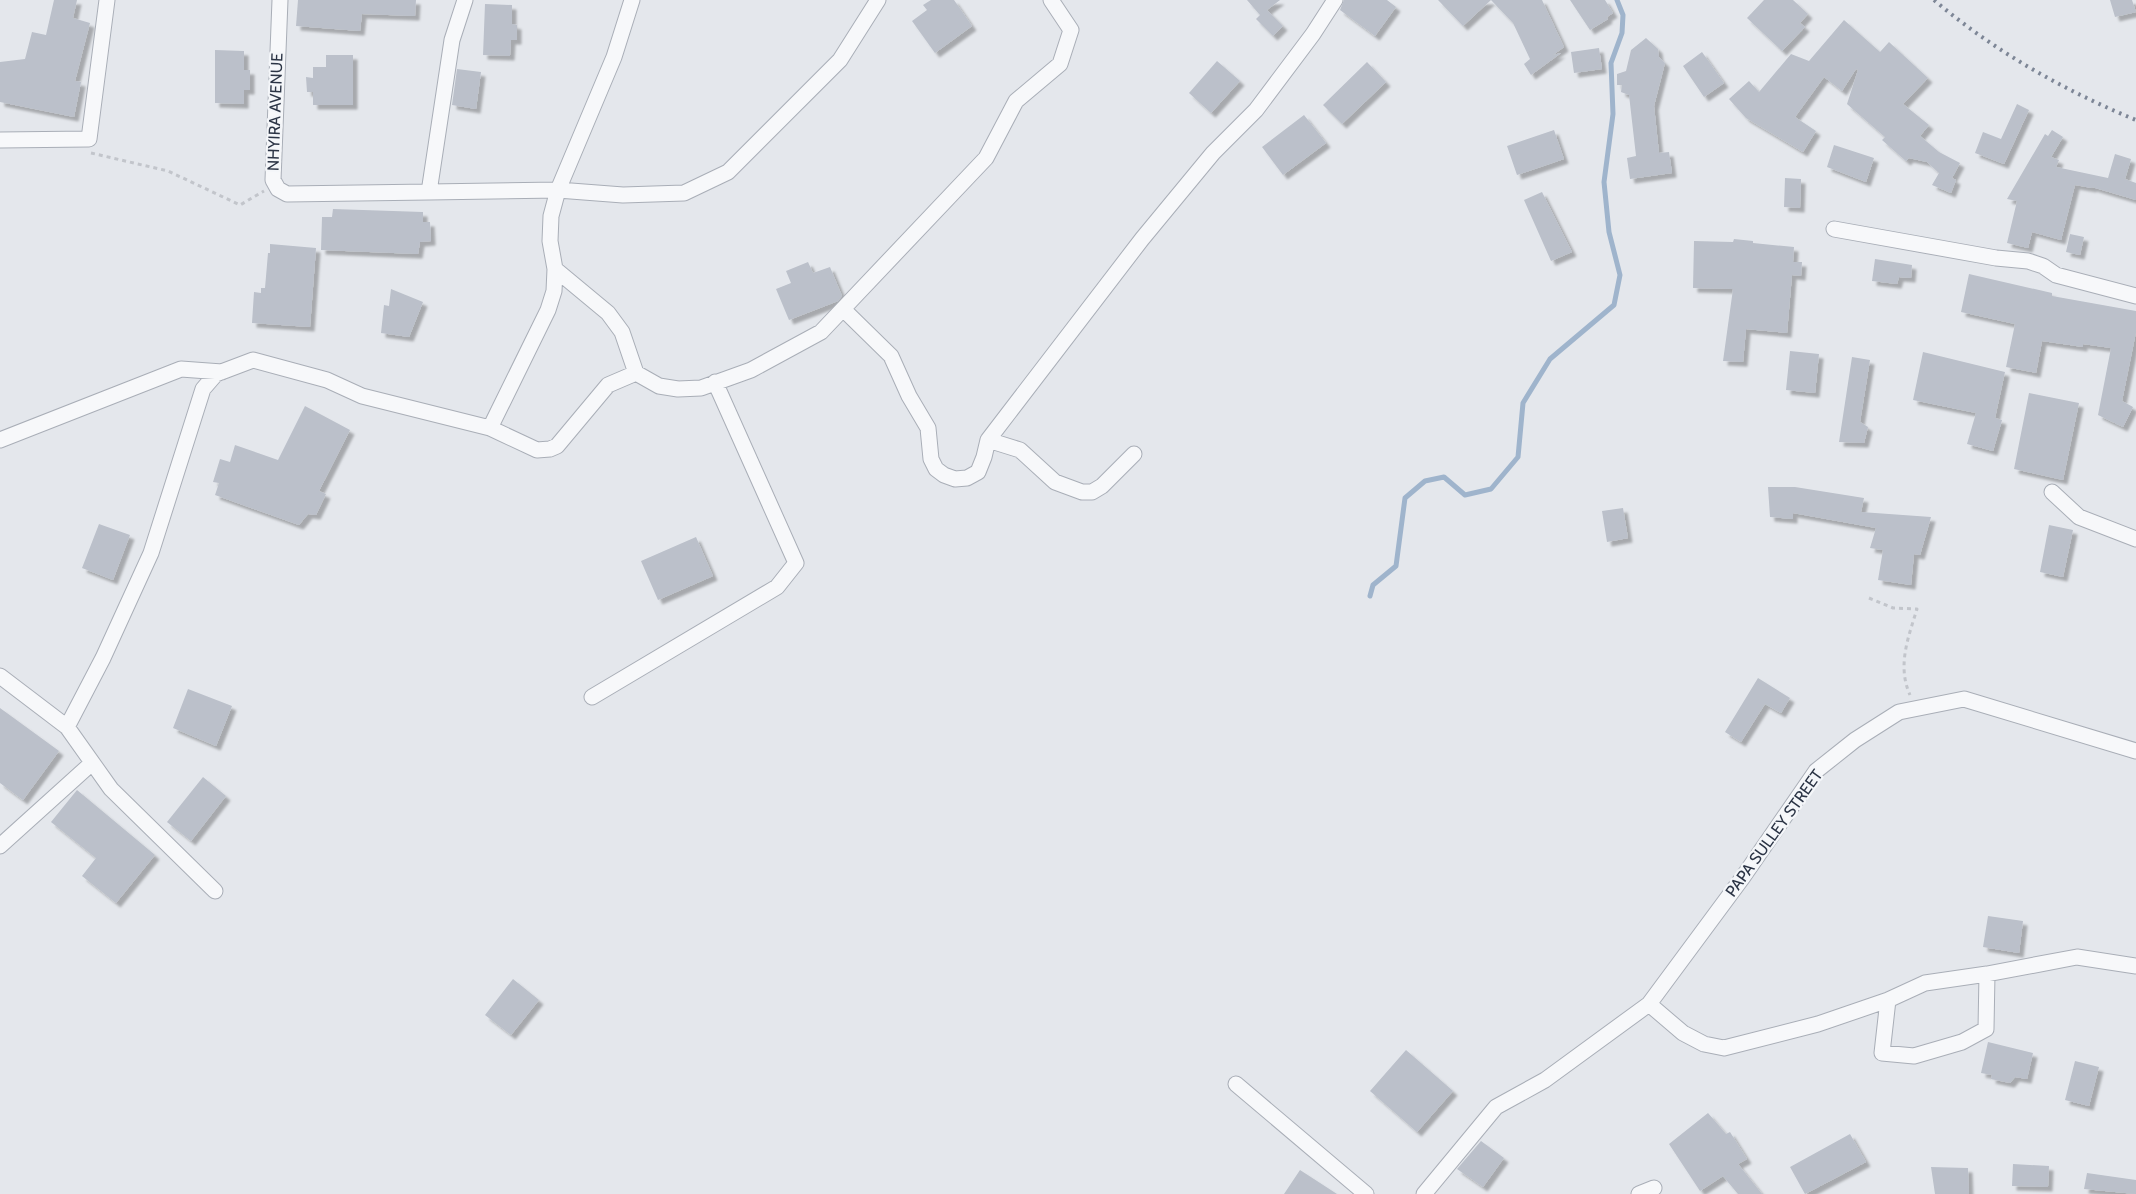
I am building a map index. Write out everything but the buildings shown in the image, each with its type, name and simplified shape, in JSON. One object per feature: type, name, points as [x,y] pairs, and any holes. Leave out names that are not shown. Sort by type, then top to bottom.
[{"type":"street","points":[[0,140],[89,139],[107,0]]},
{"type":"street","name":"NHYIRA AVENUE","points":[[280,0],[272,180],[286,194],[558,190],[623,195],[684,193],[728,172],[840,60],[878,0]]},
{"type":"street","points":[[430,192],[452,40],[465,0]]},
{"type":"street","points":[[490,428],[548,310],[554,292],[555,269],[550,241],[551,216],[558,190],[614,57],[632,0]]},
{"type":"street","points":[[555,269],[608,313],[622,332],[636,373],[647,381],[678,389],[701,388],[751,370],[821,332],[986,158],[1016,101],[1060,64],[1071,30],[1051,0]]},
{"type":"street","points":[[843,309],[892,356],[909,396],[928,428],[931,459],[936,469],[954,479],[967,478],[978,472],[988,440],[1142,239],[1213,153],[1256,110],[1313,34],[1335,0]]},
{"type":"street","points":[[1834,229],[1996,258],[2028,261],[2043,266],[2056,275],[2136,296]]},
{"type":"street","points":[[67,727],[103,658],[150,553],[204,389],[216,374],[252,360],[327,380],[362,396],[490,428],[537,450],[550,449],[564,439],[608,385],[636,373]]},
{"type":"street","points":[[0,440],[181,370],[222,372]]},
{"type":"street","points":[[592,697],[777,587],[796,563],[715,382]]},
{"type":"street","points":[[988,440],[1020,450],[1055,482],[1082,492],[1092,492],[1102,486],[1134,454]]},
{"type":"street","points":[[2052,492],[2079,517],[2136,539]]},
{"type":"street","points":[[0,676],[67,727],[111,789],[215,891]]},
{"type":"street","name":"PAPA SULLEY STREET","points":[[1424,1194],[1496,1107],[1545,1080],[1649,1004],[1742,877],[1816,771],[1855,740],[1899,712],[1964,699],[2136,751]]},
{"type":"street","points":[[0,846],[92,763]]},
{"type":"street","points":[[1649,1004],[1683,1033],[1704,1044],[1724,1048],[1818,1024],[1888,1000],[1925,982],[1987,974],[2077,956],[2136,966]]},
{"type":"street","points":[[1888,1000],[1882,1053],[1914,1056],[1962,1042],[1986,1028],[1987,974]]},
{"type":"street","points":[[1236,1084],[1366,1194]]},
{"type":"street","points":[[1639,1194],[1654,1188]]},
{"type":"path","points":[[71,139],[94,156],[168,171],[240,205],[275,185]]},
{"type":"path","points":[[1869,598],[1893,608],[1917,610],[1905,645],[1904,681],[1917,709]]},
{"type":"waterway","points":[[1370,596],[1373,585],[1396,566],[1405,498],[1425,481],[1444,477],[1465,495],[1491,489],[1518,457],[1523,403],[1550,359],[1614,305],[1620,275],[1609,232],[1604,182],[1613,114],[1611,63],[1622,33],[1623,15],[1617,0]]},
{"type":"railway","points":[[1934,0],[1957,19],[2030,68],[2082,96],[2136,120]]}]
